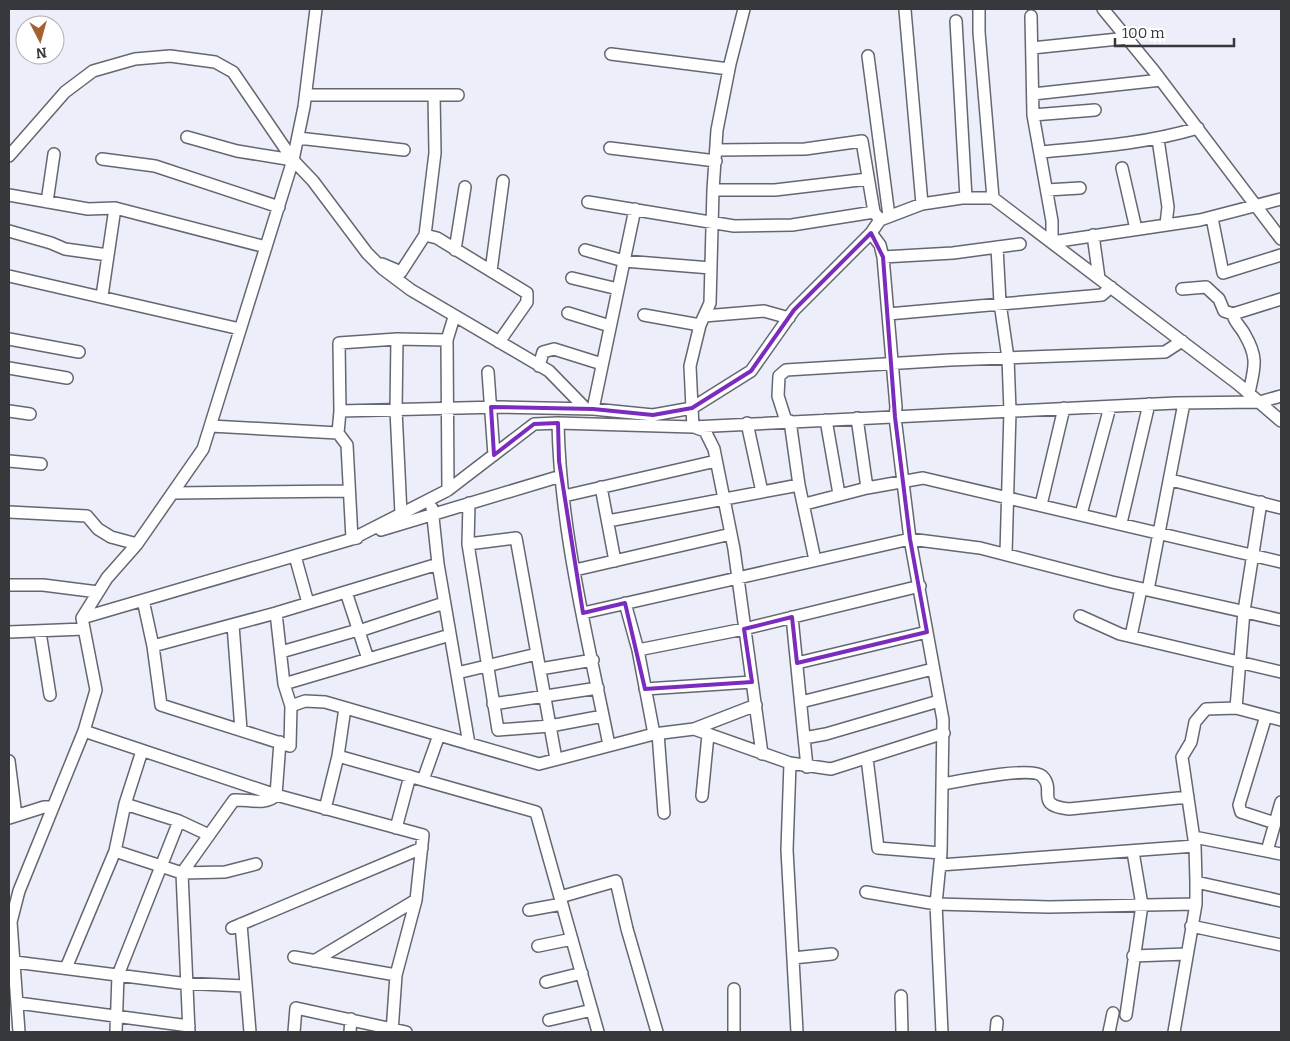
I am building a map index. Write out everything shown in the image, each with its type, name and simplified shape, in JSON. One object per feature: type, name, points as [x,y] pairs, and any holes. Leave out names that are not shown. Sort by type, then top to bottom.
[{"type":"street","points":[[19,1032],[11,922],[19,891],[84,731],[96,690],[83,624],[98,592],[137,544],[203,449],[294,160],[306,95],[316,9]]},
{"type":"street","points":[[693,427],[690,366],[702,320],[710,303],[713,190],[717,130],[729,69],[744,9]]},
{"type":"street","points":[[979,9],[979,32],[993,198]]},
{"type":"street","points":[[1103,9],[1161,80],[1281,239]]},
{"type":"street","points":[[905,10],[922,204]]},
{"type":"street","points":[[1031,16],[1033,115],[1053,232],[1052,242]]},
{"type":"street","points":[[956,21],[966,198]]},
{"type":"street","points":[[1032,48],[1128,38]]},
{"type":"street","points":[[610,54],[729,69]]},
{"type":"street","points":[[9,156],[64,92],[93,71],[135,59],[170,56],[215,62],[233,72],[294,160],[314,181],[376,261],[400,284],[539,366],[557,378],[589,409]]},
{"type":"street","points":[[340,412],[491,407],[589,409],[653,415],[692,408],[751,371],[789,318],[871,233],[881,216],[868,56]]},
{"type":"street","points":[[1033,94],[1161,80]]},
{"type":"street","points":[[306,95],[458,95]]},
{"type":"street","points":[[376,261],[401,272],[425,235],[435,153],[434,95]]},
{"type":"street","points":[[1033,115],[1095,110]]},
{"type":"street","points":[[1040,152],[1120,146],[1158,140],[1198,128]]},
{"type":"street","points":[[186,137],[237,151],[294,160]]},
{"type":"street","points":[[298,138],[404,150]]},
{"type":"street","points":[[1158,140],[1168,207],[1166,224]]},
{"type":"street","points":[[610,148],[660,156],[716,156],[804,149],[862,141],[868,179],[881,216]]},
{"type":"street","points":[[48,202],[54,154]]},
{"type":"street","points":[[102,159],[155,166],[279,207]]},
{"type":"street","points":[[1122,168],[1136,229]]},
{"type":"street","points":[[713,190],[775,190],[868,179]]},
{"type":"street","points":[[491,271],[503,181]]},
{"type":"street","points":[[455,250],[465,187]]},
{"type":"street","points":[[1046,190],[1080,188]]},
{"type":"street","points":[[9,195],[88,208],[115,208],[266,247]]},
{"type":"street","points":[[588,202],[713,224],[774,226],[881,216],[922,204],[966,198],[993,198],[1182,341],[1249,393],[1281,421]]},
{"type":"street","points":[[1052,242],[1212,218],[1281,199]]},
{"type":"street","points":[[102,296],[115,208]]},
{"type":"street","points":[[589,409],[602,364],[635,209]]},
{"type":"street","points":[[1212,218],[1222,273],[1281,255]]},
{"type":"street","points":[[9,231],[52,242],[65,249],[108,255]]},
{"type":"street","points":[[871,233],[880,246],[883,257],[896,407],[895,417],[910,539],[920,586],[944,733],[941,853],[936,904],[942,1032]]},
{"type":"street","points":[[425,235],[436,238],[527,293],[527,302],[499,342]]},
{"type":"street","points":[[1093,235],[1099,278]]},
{"type":"street","points":[[883,257],[953,253],[1020,244]]},
{"type":"street","points":[[997,247],[1000,303],[1008,358],[1010,411],[1006,554]]},
{"type":"street","points":[[585,250],[624,260],[711,268]]},
{"type":"street","points":[[9,276],[240,329]]},
{"type":"street","points":[[572,278],[618,289]]},
{"type":"street","points":[[888,314],[1102,295],[1111,287]]},
{"type":"street","points":[[1182,289],[1206,287],[1218,299],[1224,311],[1233,314],[1281,299]]},
{"type":"street","points":[[644,315],[702,320],[764,311],[789,318]]},
{"type":"street","points":[[568,313],[610,326]]},
{"type":"street","points":[[1233,314],[1233,318],[1246,336],[1255,360],[1249,393]]},
{"type":"street","points":[[448,490],[447,340],[454,317]]},
{"type":"street","points":[[9,339],[79,352]]},
{"type":"street","points":[[352,539],[347,445],[338,433],[340,412],[339,342],[396,339],[447,340]]},
{"type":"street","points":[[396,339],[396,410],[401,514]]},
{"type":"street","points":[[815,560],[788,421],[778,396],[779,376],[783,372],[892,364],[1164,352],[1182,341]]},
{"type":"street","points":[[539,366],[544,352],[554,349],[602,364]]},
{"type":"street","points":[[9,368],[67,378]]},
{"type":"street","points":[[488,372],[494,455]]},
{"type":"street","points":[[352,539],[448,490],[534,424],[693,427],[1149,404],[1260,402],[1281,396]]},
{"type":"street","points":[[1131,636],[1160,532],[1184,403]]},
{"type":"street","points":[[1121,523],[1149,404]]},
{"type":"street","points":[[1081,514],[1110,407]]},
{"type":"street","points":[[1041,505],[1064,408]]},
{"type":"street","points":[[9,411],[30,414]]},
{"type":"street","points":[[856,418],[867,488]]},
{"type":"street","points":[[826,420],[839,494]]},
{"type":"street","points":[[558,423],[561,476],[575,570],[609,745]]},
{"type":"street","points":[[747,423],[762,492]]},
{"type":"street","points":[[211,426],[338,433]]},
{"type":"street","points":[[693,427],[706,432],[714,449],[730,534],[762,754]]},
{"type":"street","points":[[9,461],[41,464]]},
{"type":"street","points":[[564,496],[716,461]]},
{"type":"street","points":[[9,632],[40,632],[83,624],[143,600],[561,476]]},
{"type":"street","points":[[805,504],[867,488],[904,481],[931,480],[1160,532],[1281,562]]},
{"type":"street","points":[[1171,480],[1281,508]]},
{"type":"street","points":[[608,521],[799,485]]},
{"type":"street","points":[[601,487],[615,561]]},
{"type":"street","points":[[174,493],[349,492]]},
{"type":"street","points":[[431,499],[444,603],[469,744]]},
{"type":"street","points":[[1236,708],[1244,611],[1260,502]]},
{"type":"street","points":[[469,503],[468,544],[498,730],[550,726],[604,716]]},
{"type":"street","points":[[9,512],[87,516],[98,529],[111,537],[137,544]]},
{"type":"street","points":[[575,570],[730,534]]},
{"type":"street","points":[[468,544],[516,538],[556,759]]},
{"type":"street","points":[[583,613],[910,539],[980,548],[1281,620]]},
{"type":"street","points":[[296,556],[308,603]]},
{"type":"street","points":[[153,646],[276,613],[438,564]]},
{"type":"street","points":[[9,585],[43,585],[98,592]]},
{"type":"street","points":[[638,650],[744,629],[920,586]]},
{"type":"street","points":[[346,592],[368,660]]},
{"type":"street","points":[[143,600],[153,646],[160,705],[290,746],[291,706],[284,684],[276,613]]},
{"type":"street","points":[[281,652],[358,631],[444,603]]},
{"type":"street","points":[[625,603],[638,650],[656,733],[664,813]]},
{"type":"street","points":[[1080,616],[1131,636],[1281,672]]},
{"type":"street","points":[[792,617],[807,767]]},
{"type":"street","points":[[233,624],[242,730]]},
{"type":"street","points":[[40,632],[50,695]]},
{"type":"street","points":[[797,663],[927,632]]},
{"type":"street","points":[[284,684],[450,636]]},
{"type":"street","points":[[457,673],[537,654]]},
{"type":"street","points":[[540,669],[593,660]]},
{"type":"street","points":[[801,702],[933,669]]},
{"type":"street","points":[[645,689],[752,682]]},
{"type":"street","points":[[494,704],[545,698],[598,688]]},
{"type":"street","points":[[291,706],[304,701],[325,702],[539,764],[656,733],[694,730],[756,705]]},
{"type":"street","points":[[804,738],[826,734],[939,701]]},
{"type":"street","points":[[325,808],[338,756],[345,708]]},
{"type":"street","points":[[1174,1032],[1196,904],[1195,841],[1182,757],[1191,742],[1195,722],[1206,710],[1236,708],[1281,720]]},
{"type":"street","points":[[1266,716],[1238,805],[1241,812],[1275,823]]},
{"type":"street","points":[[694,730],[790,763],[831,769],[944,733]]},
{"type":"street","points":[[84,731],[276,795],[423,835],[416,900],[396,975],[392,1031]]},
{"type":"street","points":[[702,796],[708,734]]},
{"type":"street","points":[[423,780],[439,735]]},
{"type":"street","points":[[18,1003],[117,1015],[152,1026],[189,1029],[182,873],[234,800],[261,802],[273,799],[276,795],[280,742]]},
{"type":"street","points":[[66,968],[115,851],[125,804],[142,751]]},
{"type":"street","points":[[338,756],[536,812],[598,1032]]},
{"type":"street","points":[[867,758],[878,848],[941,853]]},
{"type":"street","points":[[9,761],[13,817],[44,807],[52,807]]},
{"type":"street","points":[[790,763],[787,850],[797,1032]]},
{"type":"street","points":[[943,784],[1024,772],[1040,774],[1044,777],[1051,804],[1054,807],[1069,809],[1188,797]]},
{"type":"street","points":[[396,828],[410,776]]},
{"type":"street","points":[[1267,851],[1281,802]]},
{"type":"street","points":[[125,804],[179,821],[208,835]]},
{"type":"street","points":[[116,1032],[118,975],[179,821]]},
{"type":"street","points":[[940,865],[1133,852],[1195,841],[1281,854]]},
{"type":"street","points":[[250,1032],[236,926],[422,848]]},
{"type":"street","points":[[115,851],[182,873],[225,872],[256,864]]},
{"type":"street","points":[[1126,1014],[1142,905],[1133,852]]},
{"type":"street","points":[[529,910],[616,881],[626,929],[657,1032]]},
{"type":"street","points":[[1196,882],[1281,902]]},
{"type":"street","points":[[9,898],[19,891]]},
{"type":"street","points":[[866,892],[936,904],[1049,907],[1196,904]]},
{"type":"street","points":[[314,961],[416,900]]},
{"type":"street","points":[[1191,926],[1281,945]]},
{"type":"street","points":[[538,946],[572,938]]},
{"type":"street","points":[[793,958],[832,954]]},
{"type":"street","points":[[1134,956],[1186,954]]},
{"type":"street","points":[[294,957],[396,975]]},
{"type":"street","points":[[15,962],[186,984],[245,986]]},
{"type":"street","points":[[546,982],[582,973]]},
{"type":"street","points":[[734,989],[734,1032]]},
{"type":"street","points":[[900,996],[902,1032]]},
{"type":"street","points":[[294,1032],[296,1008],[351,1019],[392,1031],[406,1032]]},
{"type":"street","points":[[549,1020],[592,1010]]},
{"type":"street","points":[[1109,1032],[1113,1013]]},
{"type":"street","points":[[350,1032],[351,1019]]},
{"type":"highlighted area","points":[[871,233],[883,257],[895,417],[910,539],[927,632],[797,663],[792,617],[744,629],[752,682],[645,689],[625,603],[583,613],[559,461],[558,423],[534,424],[494,455],[491,407],[593,409],[653,415],[692,408],[751,371],[794,310]]}]
